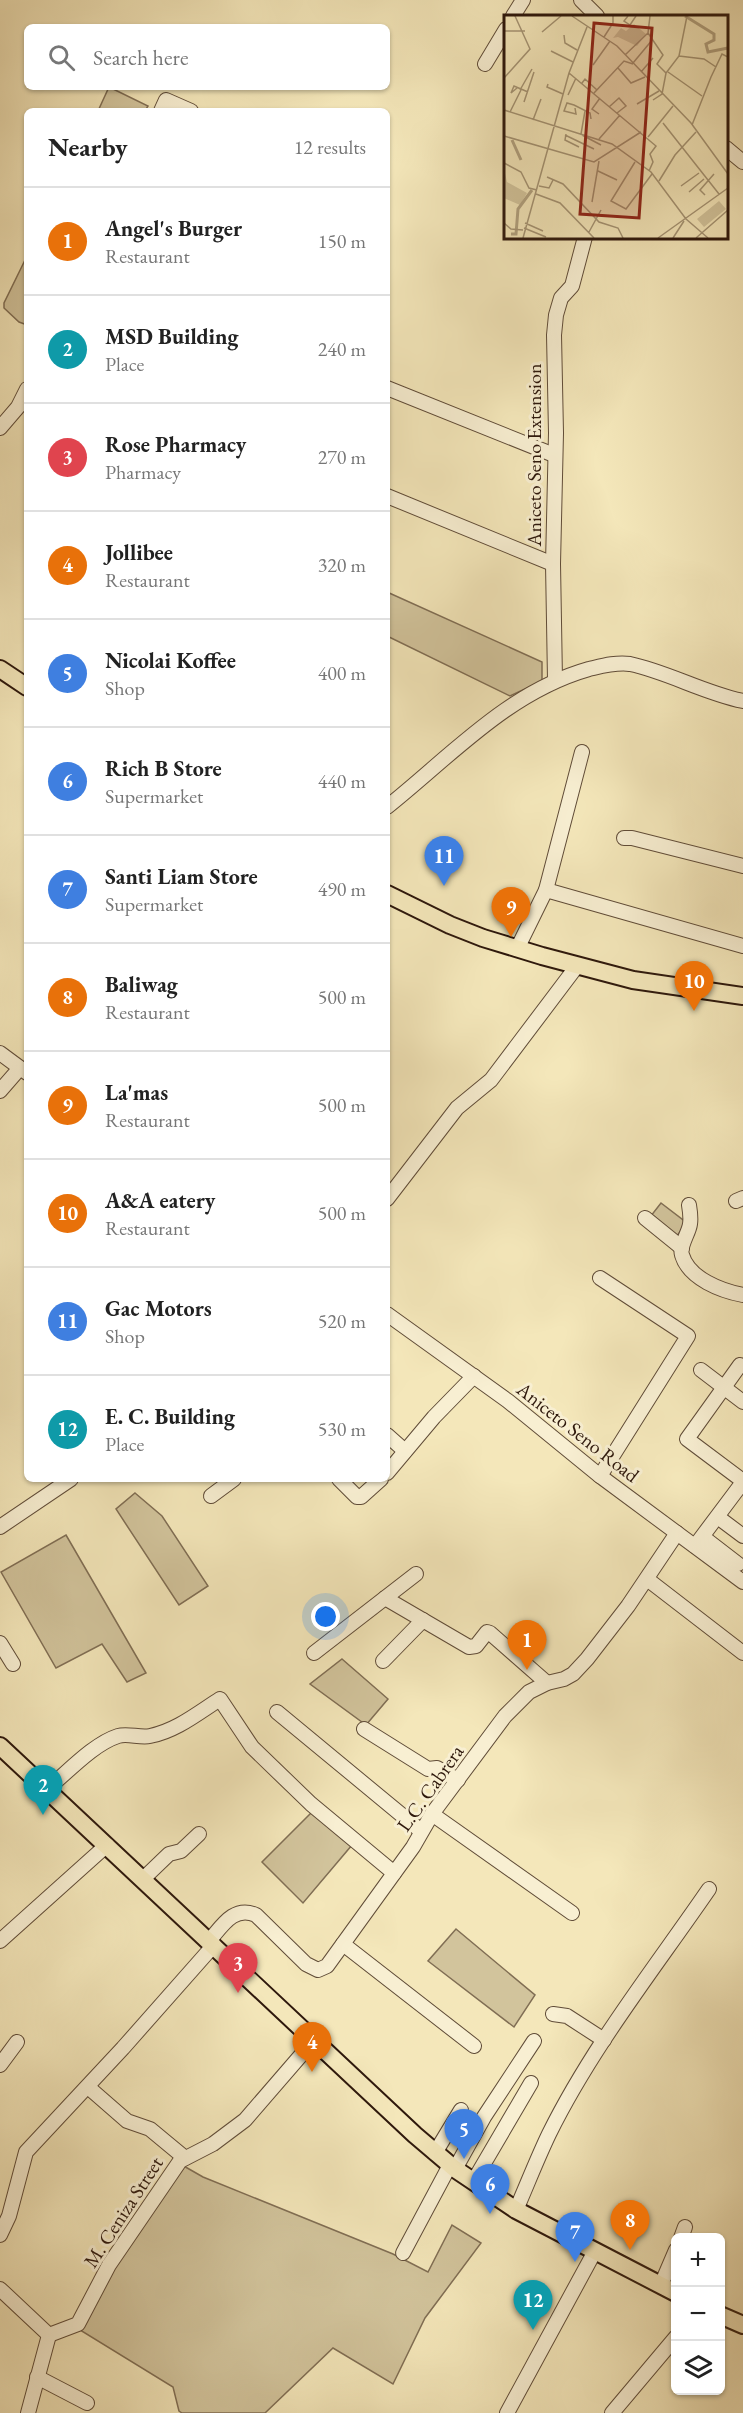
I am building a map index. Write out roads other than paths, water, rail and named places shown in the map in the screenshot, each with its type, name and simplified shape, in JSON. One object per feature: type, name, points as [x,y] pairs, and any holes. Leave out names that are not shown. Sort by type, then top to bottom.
[{"type":"main road","points":[[0,669],[24,685]]},
{"type":"main road","points":[[390,895],[444,922],[517,949],[633,980],[743,996]]},
{"type":"main road","points":[[0,1746],[452,2167],[516,2210],[668,2289]]},
{"type":"main road","points":[[725,2317],[743,2325]]},
{"type":"street","points":[[514,15],[523,0]]},
{"type":"street","points":[[581,0],[596,15]]},
{"type":"street","points":[[484,64],[504,32]]},
{"type":"street","points":[[162,108],[166,100],[184,108]]},
{"type":"street","points":[[728,150],[743,162]]},
{"type":"street","name":"Aniceto Seno Extension","points":[[555,680],[553,564],[556,315],[561,298],[572,286],[585,238]]},
{"type":"street","points":[[390,389],[554,455]]},
{"type":"street","points":[[0,428],[18,407],[24,395]]},
{"type":"street","points":[[390,497],[553,564]]},
{"type":"street","points":[[390,804],[507,707],[555,680],[603,666],[628,664],[743,701]]},
{"type":"street","points":[[517,949],[546,890],[582,752]]},
{"type":"street","points":[[624,838],[632,838],[743,866]]},
{"type":"street","points":[[546,890],[743,946]]},
{"type":"street","points":[[390,1195],[458,1108],[491,1080],[577,966]]},
{"type":"street","points":[[0,1053],[24,1070],[0,1091]]},
{"type":"street","points":[[689,1205],[690,1223],[682,1248],[682,1256],[708,1284],[723,1291],[743,1295]]},
{"type":"street","points":[[645,1218],[682,1248]]},
{"type":"street","points":[[600,1278],[688,1336],[600,1476]]},
{"type":"street","name":"Aniceto Seno Road","points":[[390,1321],[474,1376],[600,1476],[677,1533],[699,1542],[739,1569]]},
{"type":"street","points":[[699,1542],[743,1481],[687,1438],[740,1365]]},
{"type":"street","points":[[701,1370],[743,1402]]},
{"type":"street","points":[[390,1469],[474,1376]]},
{"type":"street","points":[[390,1438],[405,1451]]},
{"type":"street","points":[[0,1527],[67,1482]]},
{"type":"street","points":[[211,1496],[230,1482]]},
{"type":"street","points":[[342,1482],[357,1497],[361,1497],[378,1482]]},
{"type":"street","points":[[719,1518],[743,1536]]},
{"type":"street","name":"L.C. Cabrera","points":[[212,1943],[229,1918],[242,1912],[256,1915],[306,1964],[318,1970],[327,1966],[394,1873],[432,1814],[505,1716],[529,1692],[573,1674],[587,1659],[647,1579],[677,1533]]},
{"type":"street","points":[[314,1653],[416,1574]]},
{"type":"street","points":[[647,1579],[743,1653]]},
{"type":"street","points":[[385,1598],[469,1647],[476,1646],[487,1632],[490,1633],[547,1683]]},
{"type":"street","points":[[383,1660],[423,1620]]},
{"type":"street","points":[[0,1643],[13,1664]]},
{"type":"street","points":[[47,1789],[103,1743],[120,1735],[148,1736],[161,1733],[220,1699],[252,1747],[311,1804],[394,1873]]},
{"type":"street","points":[[277,1712],[421,1831]]},
{"type":"street","points":[[364,1729],[428,1769],[437,1768],[458,1780]]},
{"type":"street","points":[[432,1814],[572,1913]]},
{"type":"street","points":[[143,1879],[169,1854],[181,1851],[199,1834]]},
{"type":"street","points":[[0,1941],[107,1845]]},
{"type":"street","points":[[516,2210],[550,2134],[604,2040],[709,1889]]},
{"type":"street","points":[[0,2235],[9,2216],[26,2152],[88,2087],[212,1943]]},
{"type":"street","points":[[343,1944],[474,2046]]},
{"type":"street","points":[[554,2014],[567,2016],[604,2040]]},
{"type":"street","name":"M. Ceniza Street","points":[[49,2335],[78,2324],[122,2245],[180,2161],[213,2144],[245,2120],[276,2087],[315,2039]]},
{"type":"street","points":[[403,2253],[452,2167],[534,2041]]},
{"type":"street","points":[[0,2065],[17,2042]]},
{"type":"street","points":[[473,2182],[531,2084]]},
{"type":"street","points":[[88,2087],[127,2121],[150,2129],[185,2158]]},
{"type":"street","points":[[435,2153],[461,2110]]},
{"type":"street","points":[[507,2413],[595,2251]]},
{"type":"street","points":[[668,2289],[671,2272]]},
{"type":"street","points":[[0,2289],[49,2335],[28,2413]]},
{"type":"street","points":[[612,2413],[672,2341]]},
{"type":"street","points":[[37,2377],[87,2403]]},
{"type":"place","name":"Gac Motors","points":[[444,886]]},
{"type":"place","name":"La'mas","points":[[511,937]]},
{"type":"place","name":"A&A eatery","points":[[694,1011]]},
{"type":"place","name":"Angel's Burger","points":[[527,1670]]},
{"type":"place","name":"MSD Building","points":[[43,1815]]},
{"type":"place","name":"Rose Pharmacy","points":[[238,1993]]},
{"type":"place","name":"Jollibee","points":[[312,2072]]},
{"type":"place","name":"Nicolai Koffee","points":[[464,2159]]},
{"type":"place","name":"Rich B Store","points":[[490,2214]]},
{"type":"place","name":"Baliwag","points":[[630,2250]]},
{"type":"place","name":"Santi Liam Store","points":[[575,2262]]},
{"type":"place","name":"E. C. Building","points":[[533,2330]]}]
